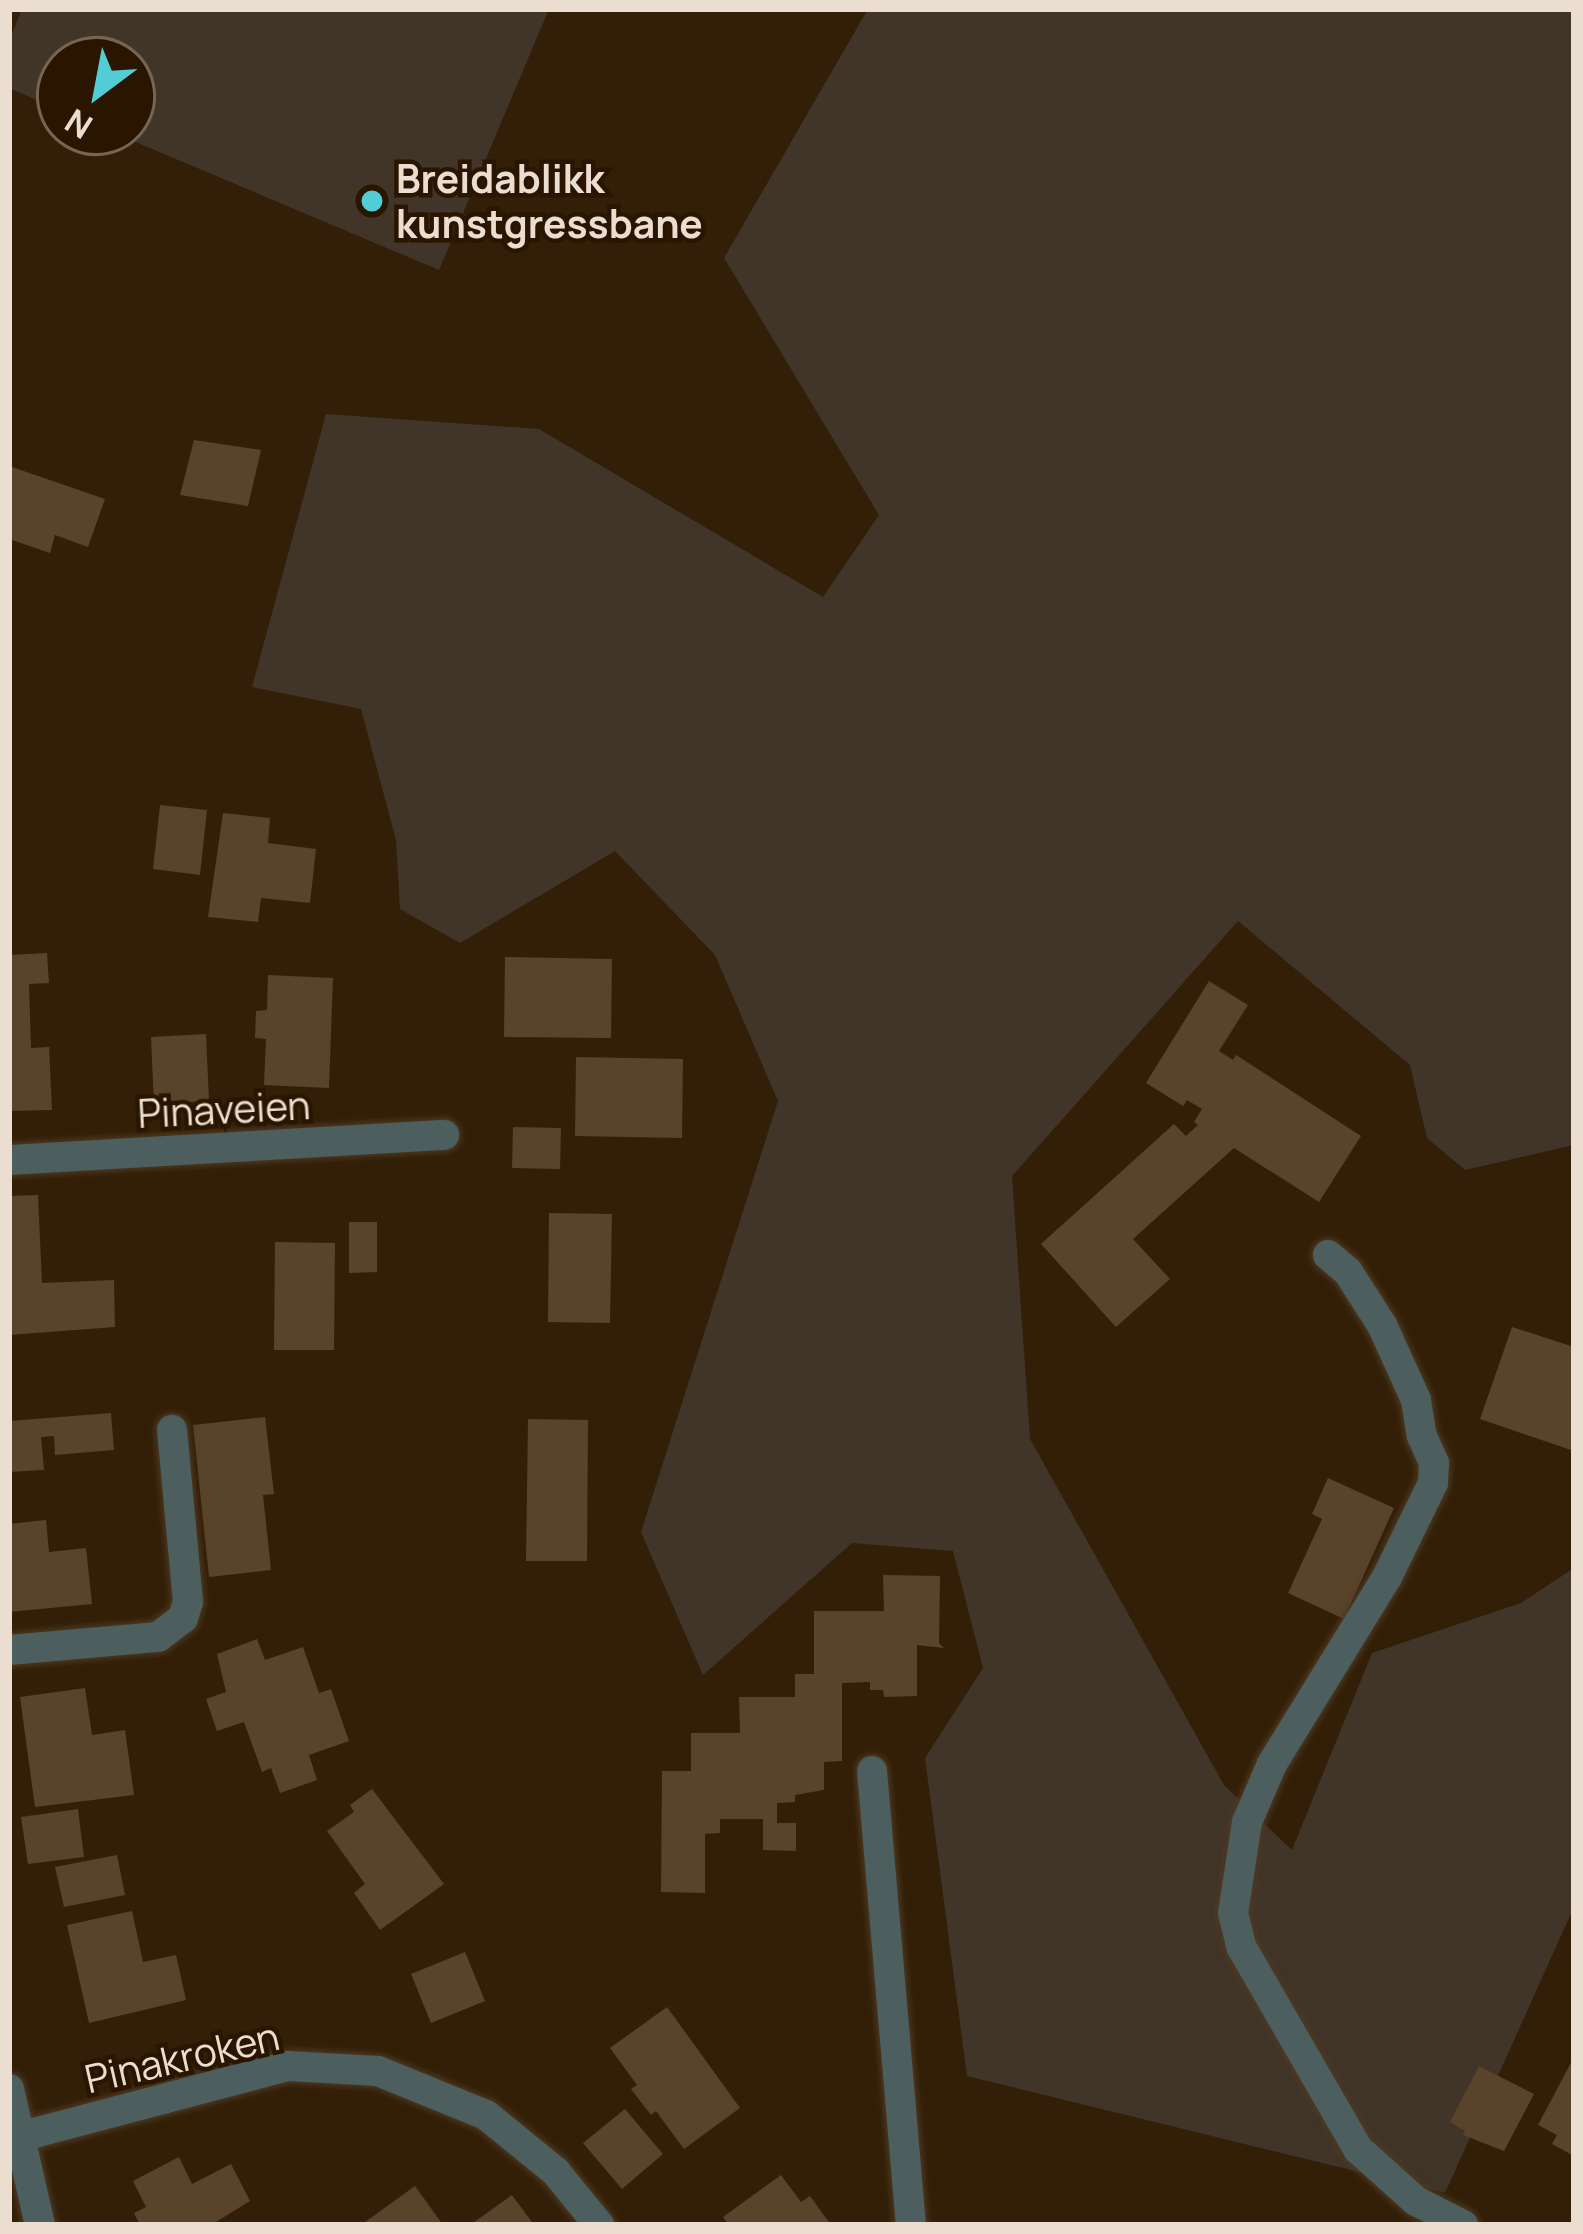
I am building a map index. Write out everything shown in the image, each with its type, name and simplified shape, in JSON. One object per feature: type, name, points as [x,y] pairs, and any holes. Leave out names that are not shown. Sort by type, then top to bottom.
[{"type":"street","name":"Pinaveien","points":[[9,1160],[444,1135]]},
{"type":"street","points":[[1328,1255],[1348,1272],[1382,1325],[1416,1400],[1422,1436],[1434,1463],[1433,1483],[1387,1577],[1272,1764],[1247,1822],[1233,1912],[1242,1948],[1358,2149],[1416,2201],[1463,2225]]},
{"type":"street","points":[[9,1650],[158,1636],[184,1618],[188,1602],[172,1430]]},
{"type":"street","points":[[872,1771],[911,2225]]},
{"type":"street","name":"Pinakroken","points":[[19,2137],[288,2066],[378,2071],[486,2115],[555,2170],[599,2225]]},
{"type":"street","points":[[9,2089],[40,2225]]},
{"type":"shaded area","name":"Breidablikk kunstgressbane","points":[[22,9],[549,9],[439,270],[156,151],[156,36],[36,36],[36,100],[9,88],[9,41]]},
{"type":"shaded area","points":[[868,9],[1574,9],[1574,1145],[1465,1170],[1427,1138],[1410,1065],[1238,921],[1012,1176],[1030,1439],[1224,1785],[1292,1850],[1372,1653],[1521,1603],[1574,1568],[1574,1907],[1445,2193],[967,2076],[925,1758],[983,1668],[953,1551],[852,1543],[703,1675],[641,1532],[778,1101],[715,955],[615,851],[460,943],[400,909],[396,840],[361,709],[252,687],[326,414],[539,429],[823,597],[879,515],[724,258]]},
{"type":"building","points":[[194,440],[261,450],[248,506],[180,495]]},
{"type":"building","points":[[9,466],[105,499],[88,547],[55,535],[50,553],[9,539]]},
{"type":"building","points":[[160,805],[207,810],[200,875],[153,869]]},
{"type":"building","points":[[223,813],[270,818],[268,843],[316,849],[310,903],[261,898],[258,922],[208,917]]},
{"type":"building","points":[[47,953],[49,983],[29,984],[31,1048],[49,1047],[52,1110],[9,1111],[9,955]]},
{"type":"building","points":[[505,957],[612,959],[611,1038],[504,1037]]},
{"type":"building","points":[[268,975],[333,978],[329,1088],[264,1085],[266,1039],[255,1038],[256,1011],[267,1010]]},
{"type":"building","points":[[1209,981],[1248,1005],[1219,1051],[1233,1060],[1236,1055],[1361,1136],[1319,1202],[1234,1148],[1133,1239],[1170,1279],[1116,1327],[1041,1244],[1174,1124],[1186,1136],[1198,1125],[1194,1122],[1202,1109],[1187,1100],[1183,1106],[1146,1083]]},
{"type":"building","points":[[206,1034],[209,1101],[154,1104],[151,1037]]},
{"type":"building","points":[[576,1057],[683,1059],[682,1138],[575,1136]]},
{"type":"building","points":[[513,1127],[561,1128],[560,1169],[512,1168]]},
{"type":"building","points":[[38,1195],[42,1283],[114,1280],[115,1327],[9,1335],[9,1196]]},
{"type":"building","points":[[549,1213],[612,1214],[610,1323],[548,1322]]},
{"type":"building","points":[[349,1222],[377,1222],[377,1272],[349,1273]]},
{"type":"building","points":[[275,1242],[335,1243],[334,1350],[274,1350]]},
{"type":"building","points":[[1512,1327],[1574,1347],[1574,1451],[1480,1419]]},
{"type":"building","points":[[111,1413],[114,1450],[55,1455],[54,1436],[41,1437],[44,1470],[9,1472],[9,1421]]},
{"type":"building","points":[[265,1417],[274,1494],[263,1495],[271,1570],[209,1577],[193,1425]]},
{"type":"building","points":[[528,1419],[588,1420],[587,1561],[526,1561]]},
{"type":"building","points":[[1328,1478],[1394,1508],[1344,1619],[1288,1593],[1322,1519],[1312,1514]]},
{"type":"building","points":[[46,1520],[49,1552],[86,1548],[92,1604],[9,1612],[9,1524]]},
{"type":"building","points":[[883,1575],[940,1576],[939,1643],[944,1648],[917,1645],[917,1696],[884,1697],[883,1690],[870,1690],[870,1682],[842,1683],[842,1761],[824,1762],[824,1790],[795,1795],[795,1802],[777,1803],[777,1823],[796,1823],[796,1851],[763,1850],[763,1819],[720,1819],[720,1833],[705,1834],[705,1893],[661,1892],[662,1771],[691,1771],[691,1733],[740,1733],[739,1697],[795,1697],[795,1674],[814,1674],[814,1611],[884,1611]]},
{"type":"building","points":[[257,1639],[265,1660],[303,1647],[319,1693],[331,1689],[349,1741],[309,1755],[317,1780],[280,1793],[271,1768],[262,1772],[244,1722],[217,1731],[206,1699],[226,1692],[217,1654]]},
{"type":"building","points":[[85,1688],[92,1735],[125,1730],[134,1795],[35,1807],[20,1697]]},
{"type":"building","points":[[372,1789],[444,1884],[380,1930],[354,1893],[365,1884],[327,1831],[354,1812],[350,1805]]},
{"type":"building","points":[[78,1809],[84,1857],[28,1864],[21,1817]]},
{"type":"building","points":[[117,1855],[125,1895],[64,1907],[55,1867]]},
{"type":"building","points":[[132,1911],[143,1962],[176,1955],[186,2000],[89,2023],[67,1925]]},
{"type":"building","points":[[465,1952],[485,2001],[431,2023],[411,1974]]},
{"type":"building","points":[[667,2007],[740,2108],[684,2149],[656,2111],[651,2115],[631,2089],[637,2085],[610,2048]]},
{"type":"building","points":[[1574,2057],[1574,2156],[1552,2144],[1557,2135],[1538,2125]]},
{"type":"building","points":[[1479,2066],[1534,2094],[1504,2151],[1463,2135],[1465,2131],[1450,2122]]},
{"type":"building","points":[[625,2109],[663,2154],[622,2189],[583,2143]]},
{"type":"building","points":[[179,2157],[192,2184],[231,2164],[250,2201],[211,2225],[140,2225],[134,2213],[146,2207],[133,2181]]},
{"type":"building","points":[[781,2175],[801,2202],[810,2196],[831,2225],[729,2225],[723,2217]]},
{"type":"building","points":[[415,2186],[443,2225],[361,2225]]},
{"type":"building","points":[[512,2195],[534,2225],[470,2225]]},
{"type":"place","name":"Breidablikk kunstgressbane","points":[[372,201]]}]
